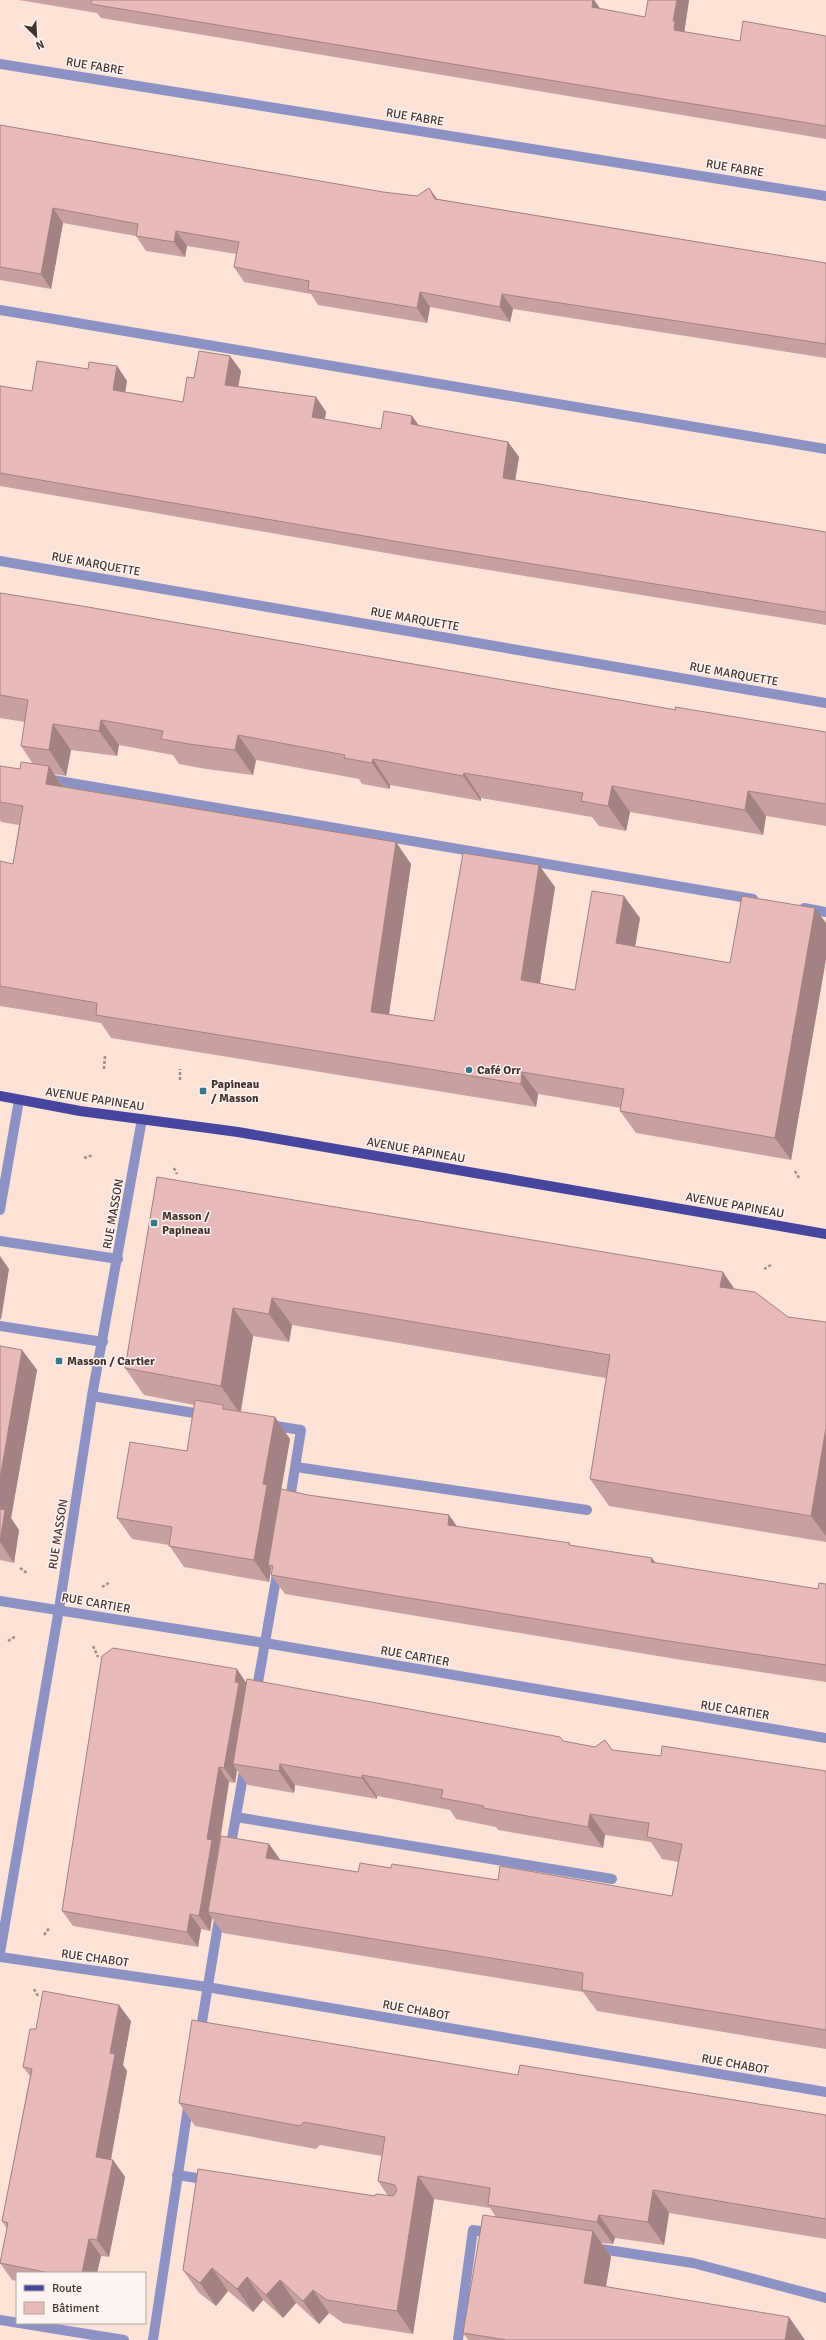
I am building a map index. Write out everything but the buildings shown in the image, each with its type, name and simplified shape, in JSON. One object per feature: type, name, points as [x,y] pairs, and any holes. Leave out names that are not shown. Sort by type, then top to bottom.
[{"type":"main road","name":"AVENUE PAPINEAU","points":[[0,1096],[142,1119],[238,1132],[826,1234]]},
{"type":"street","name":"RUE FABRE","points":[[0,64],[826,196]]},
{"type":"street","points":[[0,310],[826,449]]},
{"type":"street","name":"RUE MARQUETTE","points":[[0,561],[826,703]]},
{"type":"street","points":[[39,778],[763,901]]},
{"type":"street","points":[[794,907],[826,912]]},
{"type":"street","points":[[0,1210],[4,1163],[19,1100]]},
{"type":"street","name":"RUE MASSON","points":[[0,1953],[59,1609],[92,1396],[118,1259],[142,1119]]},
{"type":"street","points":[[0,1241],[118,1259]]},
{"type":"street","points":[[0,1326],[103,1342]]},
{"type":"street","points":[[92,1396],[218,1417]]},
{"type":"street","points":[[256,1423],[301,1430],[288,1513]]},
{"type":"street","points":[[296,1467],[587,1510]]},
{"type":"street","points":[[255,1702],[280,1559]]},
{"type":"street","name":"RUE CARTIER","points":[[0,1601],[59,1609],[265,1643],[826,1738]]},
{"type":"street","points":[[228,1863],[246,1756]]},
{"type":"street","points":[[236,1817],[612,1879]]},
{"type":"street","points":[[198,2046],[222,1901]]},
{"type":"street","name":"RUE CHABOT","points":[[0,1957],[207,1988],[826,2092]]},
{"type":"street","points":[[153,2340],[190,2092]]},
{"type":"street","points":[[177,2175],[224,2183]]},
{"type":"street","points":[[458,2340],[473,2230],[504,2235]]},
{"type":"street","points":[[583,2247],[693,2263],[826,2298]]},
{"type":"street","points":[[0,2320],[16,2323]]},
{"type":"street","points":[[25,2324],[124,2340]]},
{"type":"path","points":[[104,1069],[105,1056]]},
{"type":"path","points":[[180,1069],[180,1080]]},
{"type":"path","points":[[84,1158],[93,1155]]},
{"type":"path","points":[[174,1168],[177,1174]]},
{"type":"path","points":[[795,1171],[800,1178]]},
{"type":"path","points":[[764,1269],[771,1265]]},
{"type":"path","points":[[20,1568],[27,1573]]},
{"type":"path","points":[[102,1587],[109,1583]]},
{"type":"path","points":[[8,1641],[16,1636]]},
{"type":"path","points":[[93,1646],[98,1657]]},
{"type":"path","points":[[44,1935],[50,1927]]},
{"type":"path","points":[[34,1989],[38,1996]]},
{"type":"place","name":"Café Orr","points":[[469,1070]]},
{"type":"place","name":"Papineau / Masson","points":[[203,1091]]},
{"type":"place","name":"Masson / Papineau","points":[[154,1223]]},
{"type":"place","name":"Masson / Cartier","points":[[59,1361]]}]
